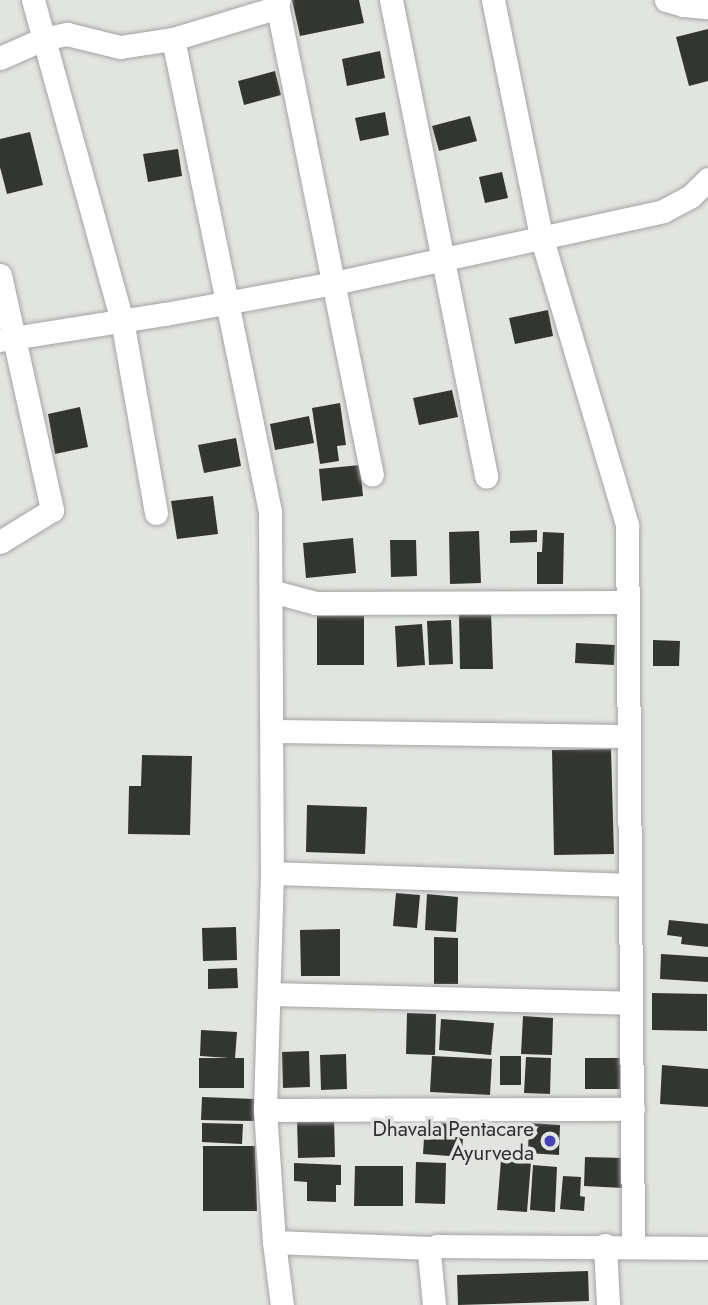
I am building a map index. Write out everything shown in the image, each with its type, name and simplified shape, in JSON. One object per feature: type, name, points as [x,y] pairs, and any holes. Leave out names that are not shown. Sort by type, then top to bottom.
[{"type":"street","points":[[33,0],[122,320],[156,513]]},
{"type":"street","points":[[391,0],[486,477]]},
{"type":"street","points":[[493,0],[541,236],[627,525],[633,1246]]},
{"type":"street","points":[[666,0],[683,5],[708,7]]},
{"type":"street","points":[[2,61],[43,39],[76,35],[120,47],[173,39],[270,10],[278,2]]},
{"type":"street","points":[[278,2],[372,474]]},
{"type":"street","points":[[173,39],[267,485],[271,591],[272,873],[265,1110],[274,1242],[282,1305]]},
{"type":"street","points":[[8,338],[334,283],[663,211],[691,197],[707,182]]},
{"type":"street","points":[[0,275],[8,338],[52,509],[0,542]]},
{"type":"street","points":[[271,591],[316,603],[627,602]]},
{"type":"street","points":[[272,731],[628,736]]},
{"type":"street","points":[[272,873],[629,885]]},
{"type":"street","points":[[270,994],[631,1003]]},
{"type":"street","points":[[265,1110],[633,1109]]},
{"type":"street","points":[[274,1242],[432,1248],[443,1244],[708,1248]]},
{"type":"street","points":[[605,1245],[608,1305]]},
{"type":"street","points":[[432,1248],[429,1258],[435,1305]]},
{"type":"building","points":[[292,0],[359,0],[364,23],[300,36]]},
{"type":"building","points":[[708,29],[708,81],[689,86],[676,37]]},
{"type":"building","points":[[380,51],[385,78],[347,86],[342,59]]},
{"type":"building","points":[[275,71],[281,95],[244,105],[238,81]]},
{"type":"building","points":[[385,112],[389,135],[360,141],[355,118]]},
{"type":"building","points":[[470,116],[477,141],[439,151],[432,126]]},
{"type":"building","points":[[30,132],[43,185],[7,194],[0,167],[0,139]]},
{"type":"building","points":[[178,149],[182,176],[148,182],[143,154]]},
{"type":"building","points":[[502,172],[508,198],[485,203],[479,177]]},
{"type":"building","points":[[548,310],[553,336],[515,344],[509,318]]},
{"type":"building","points":[[452,390],[458,417],[419,425],[413,398]]},
{"type":"building","points":[[340,403],[346,445],[337,446],[339,461],[320,464],[312,408]]},
{"type":"building","points":[[80,407],[88,447],[55,454],[48,414]]},
{"type":"building","points":[[309,416],[314,443],[275,450],[270,424]]},
{"type":"building","points":[[236,438],[241,466],[204,473],[198,445]]},
{"type":"building","points":[[360,465],[363,496],[322,501],[319,469]]},
{"type":"building","points":[[213,496],[218,534],[177,539],[171,501]]},
{"type":"building","points":[[537,530],[537,542],[510,543],[510,531]]},
{"type":"building","points":[[479,531],[481,583],[450,584],[449,532]]},
{"type":"building","points":[[543,532],[564,533],[563,584],[537,584],[537,552],[542,552]]},
{"type":"building","points":[[353,538],[356,573],[306,578],[303,543]]},
{"type":"building","points":[[390,540],[416,540],[417,576],[391,577]]},
{"type":"building","points":[[459,612],[491,612],[493,669],[460,669]]},
{"type":"building","points":[[317,616],[364,616],[364,665],[317,665]]},
{"type":"building","points":[[451,620],[453,664],[429,665],[427,621]]},
{"type":"building","points":[[422,624],[425,665],[397,667],[395,626]]},
{"type":"building","points":[[653,640],[680,641],[679,666],[653,666]]},
{"type":"building","points":[[576,643],[615,645],[614,665],[575,663]]},
{"type":"building","points":[[611,749],[614,854],[554,855],[552,750]]},
{"type":"building","points":[[142,755],[192,756],[190,835],[128,834],[129,786],[141,786]]},
{"type":"building","points":[[307,805],[367,807],[365,854],[306,852]]},
{"type":"building","points":[[396,893],[420,895],[417,928],[393,926]]},
{"type":"building","points":[[427,894],[458,897],[456,932],[425,930]]},
{"type":"building","points":[[669,920],[708,924],[708,947],[681,944],[682,937],[667,935]]},
{"type":"building","points":[[236,927],[237,960],[203,961],[202,928]]},
{"type":"building","points":[[340,929],[340,976],[301,976],[300,930]]},
{"type":"building","points":[[434,937],[458,938],[458,984],[434,984]]},
{"type":"building","points":[[661,954],[708,957],[708,982],[660,979]]},
{"type":"building","points":[[237,968],[238,988],[208,989],[208,969]]},
{"type":"building","points":[[652,993],[707,994],[707,1031],[652,1030]]},
{"type":"building","points":[[407,1013],[436,1014],[435,1055],[406,1054]]},
{"type":"building","points":[[523,1016],[553,1018],[552,1055],[521,1054]]},
{"type":"building","points":[[441,1019],[494,1023],[491,1055],[439,1050]]},
{"type":"building","points":[[201,1030],[237,1032],[235,1058],[244,1058],[244,1088],[199,1088],[199,1058],[229,1058],[200,1056]]},
{"type":"building","points":[[309,1051],[310,1087],[283,1088],[282,1052]]},
{"type":"building","points":[[346,1054],[347,1089],[321,1090],[320,1055]]},
{"type":"building","points":[[432,1056],[492,1059],[490,1095],[430,1092]]},
{"type":"building","points":[[500,1056],[521,1056],[521,1085],[500,1085]]},
{"type":"building","points":[[526,1057],[551,1058],[550,1094],[524,1093]]},
{"type":"building","points":[[585,1058],[620,1058],[620,1089],[585,1089]]},
{"type":"building","points":[[662,1065],[708,1069],[708,1107],[660,1104]]},
{"type":"building","points":[[202,1097],[255,1099],[254,1121],[201,1120]]},
{"type":"building","points":[[297,1118],[334,1118],[335,1157],[298,1158]]},
{"type":"building","points":[[425,1122],[451,1124],[451,1137],[463,1137],[462,1157],[423,1154]]},
{"type":"building","points":[[202,1123],[243,1124],[242,1144],[202,1142]]},
{"type":"building","points":[[529,1123],[560,1125],[559,1155],[528,1153]]},
{"type":"building","points":[[203,1146],[255,1146],[257,1211],[203,1211]]},
{"type":"building","points":[[585,1157],[624,1158],[623,1188],[584,1186]]},
{"type":"building","points":[[501,1160],[531,1162],[527,1212],[497,1210]]},
{"type":"building","points":[[416,1162],[446,1163],[445,1204],[415,1203]]},
{"type":"building","points":[[294,1163],[341,1165],[341,1185],[336,1185],[336,1202],[307,1201],[307,1182],[294,1181]]},
{"type":"building","points":[[533,1165],[557,1167],[555,1212],[530,1210]]},
{"type":"building","points":[[355,1166],[403,1166],[403,1206],[354,1206]]},
{"type":"building","points":[[563,1176],[581,1177],[580,1196],[585,1197],[584,1211],[560,1209]]},
{"type":"building","points":[[588,1271],[589,1301],[458,1305],[457,1275]]},
{"type":"place","name":"Dhavala Pentacare Ayurveda","points":[[550,1141]]}]
